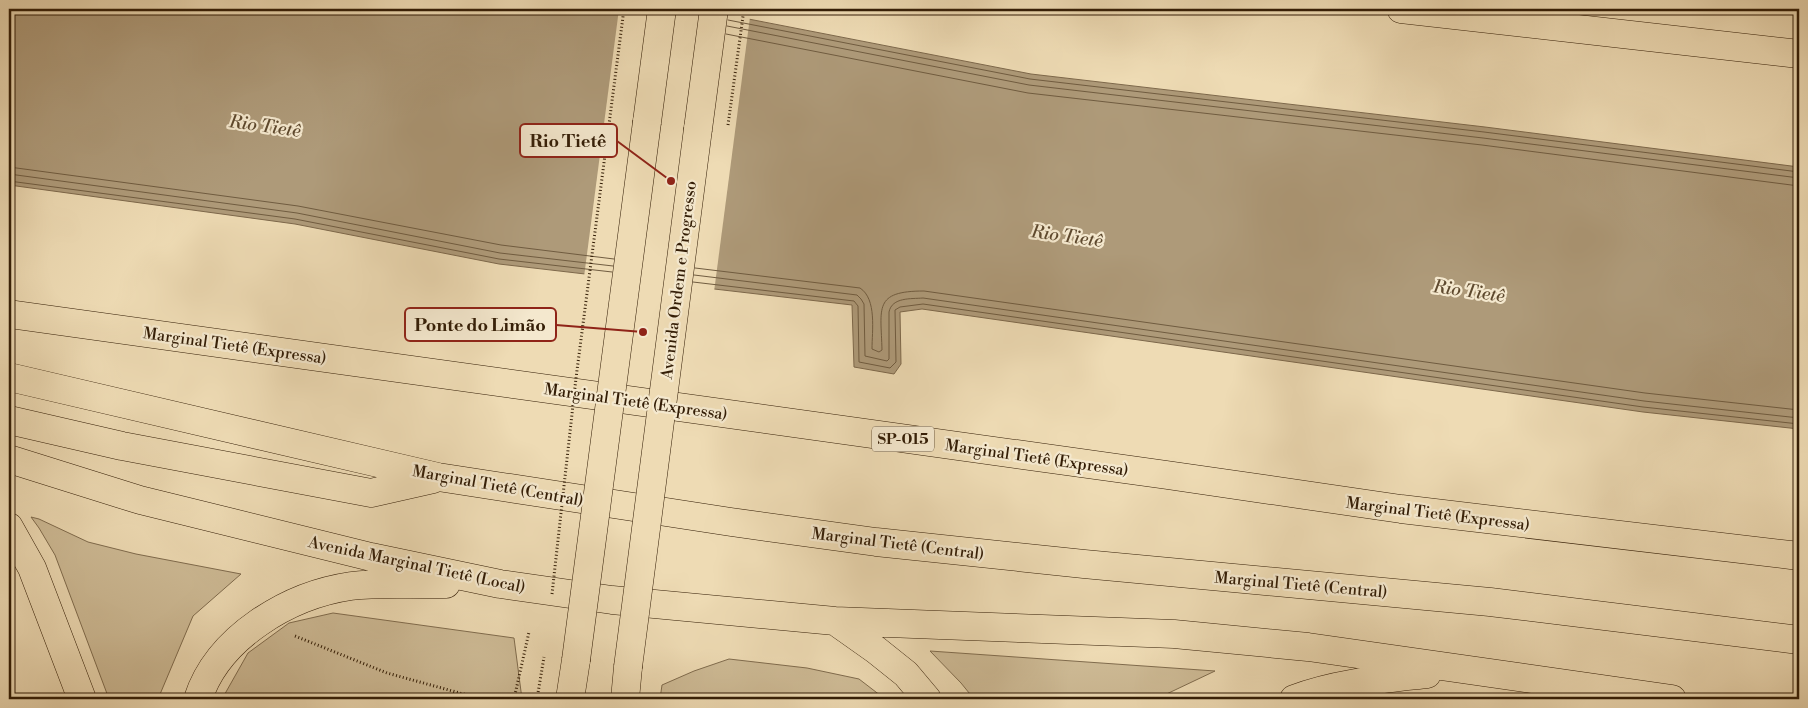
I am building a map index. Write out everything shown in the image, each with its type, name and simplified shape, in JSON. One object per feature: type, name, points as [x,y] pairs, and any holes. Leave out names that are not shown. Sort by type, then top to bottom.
[{"type":"main road","points":[[570,699],[662,9]]},
{"type":"main road","name":"Avenida Ordem e Progresso","points":[[624,699],[714,9]]},
{"type":"main road","points":[[1401,9],[1799,54]]},
{"type":"main road","name":"Marginal Tietê (Expressa)","points":[[9,314],[1401,509],[1799,556]]},
{"type":"main road","name":"Marginal Tietê (Central)","points":[[9,377],[438,477],[731,522],[876,542],[1084,564],[1490,602],[1799,640]]},
{"type":"main road","points":[[9,420],[122,446],[372,493],[438,477]]},
{"type":"main road","name":"Avenida Marginal Tietê (Local)","points":[[9,459],[140,500],[372,557],[500,584],[612,600],[835,621],[1174,634],[1308,648],[1672,699]]},
{"type":"main road","points":[[9,527],[32,568],[82,699]]},
{"type":"main road","points":[[198,699],[202,687],[216,664],[230,648],[266,619],[302,600],[326,591],[376,584],[500,584]]},
{"type":"main road","points":[[835,621],[906,674],[927,699]]},
{"type":"main road","points":[[1294,699],[1352,684],[1464,669]]},
{"type":"path","points":[[551,603],[576,378],[624,9]]},
{"type":"path","points":[[266,619],[296,637],[387,673],[466,695],[506,699]]},
{"type":"path","points":[[514,699],[529,632]]},
{"type":"path","points":[[537,699],[545,651]]},
{"type":"shaded area","points":[[31,517],[88,542],[136,554],[241,574],[193,616],[158,699],[109,699],[55,555]]},
{"type":"shaded area","points":[[333,613],[514,638],[522,699],[222,699],[248,653],[289,623]]},
{"type":"shaded area","points":[[930,651],[1215,671],[1156,699],[974,699]]},
{"type":"shaded area","points":[[729,659],[807,668],[859,679],[885,699],[660,699],[662,685]]},
{"type":"water","points":[[9,9],[697,9],[1031,74],[1485,127],[1799,167],[1799,429],[1643,412],[922,309],[900,312],[901,364],[894,374],[854,367],[852,305],[499,264],[295,224],[9,185]]},
{"type":"pier","points":[[619,9],[710,9],[750,17],[714,292],[584,277]]},
{"type":"place","name":"Rio Tietê","points":[[671,181]]},
{"type":"place","name":"Ponte do Limão","points":[[643,332]]}]
